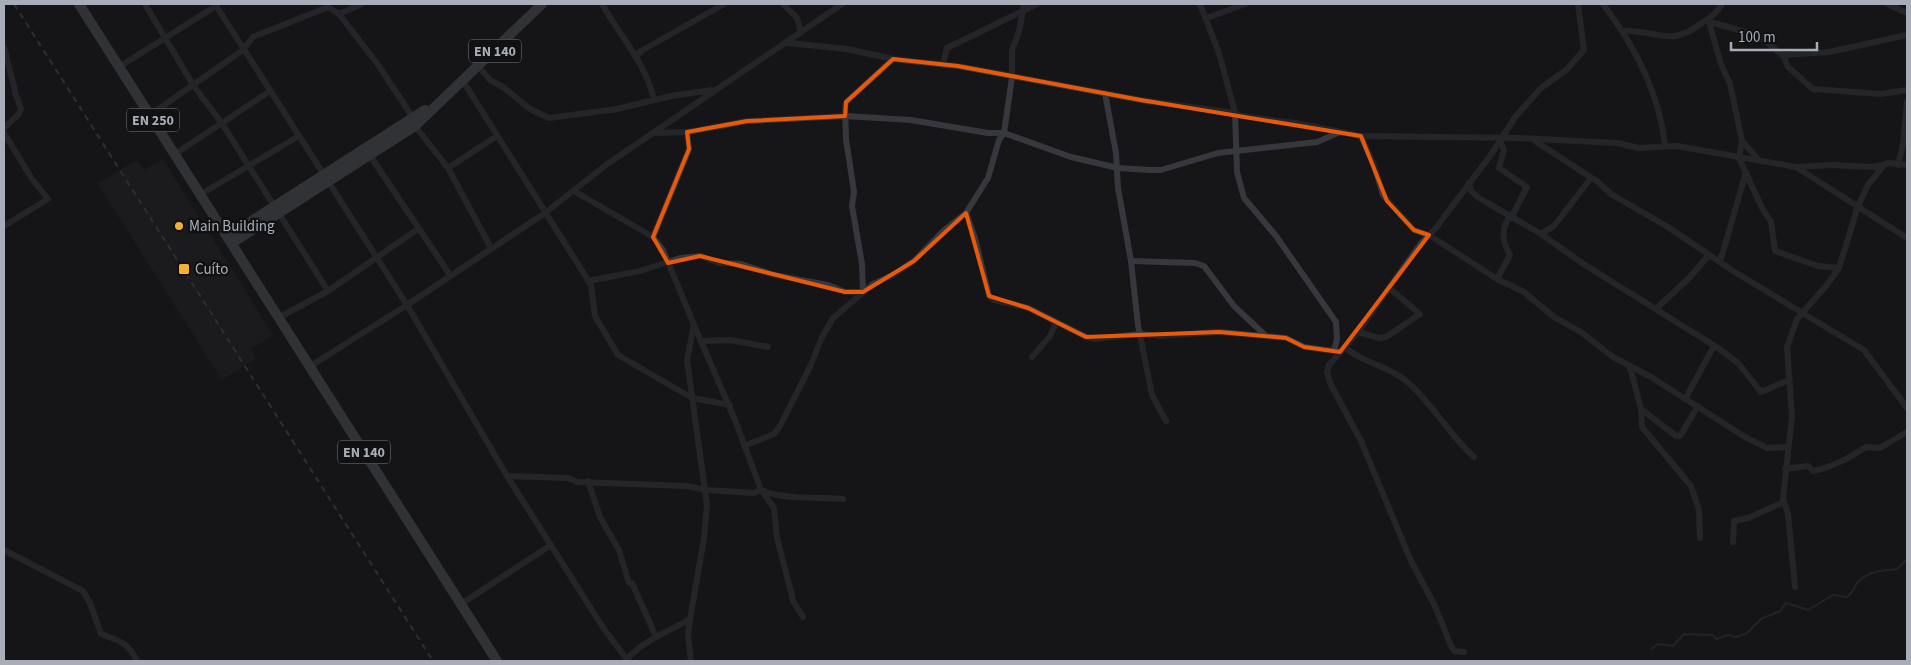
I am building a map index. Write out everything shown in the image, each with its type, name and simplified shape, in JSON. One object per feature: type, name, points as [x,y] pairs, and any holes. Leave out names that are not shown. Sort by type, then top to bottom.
[{"type":"main road","name":"EN 250","points":[[79,4],[230,239]]},
{"type":"main road","name":"EN 140","points":[[497,661],[309,367],[230,239],[414,122],[446,97],[479,67],[542,4]]},
{"type":"street","points":[[145,4],[193,85],[221,122],[328,291]]},
{"type":"street","points":[[321,4],[339,14],[379,66],[414,122],[448,168],[491,248]]},
{"type":"street","points":[[339,14],[362,4]]},
{"type":"street","points":[[602,4],[632,49],[639,54],[654,100]]},
{"type":"street","points":[[639,54],[724,4]]},
{"type":"street","points":[[783,4],[797,18],[801,33]]},
{"type":"street","points":[[309,367],[407,305],[545,213],[714,90],[788,43],[842,4]]},
{"type":"street","points":[[943,64],[947,48],[1023,7],[1037,4]]},
{"type":"street","points":[[1200,4],[1219,53],[1235,113],[1238,150],[1237,172],[1244,198],[1276,236],[1336,322],[1339,350]]},
{"type":"street","points":[[1207,18],[1245,4]]},
{"type":"street","points":[[1464,652],[1459,653],[1451,646],[1434,604],[1411,561],[1361,441],[1331,385],[1327,373],[1329,365],[1339,350],[1358,332],[1389,288],[1490,156],[1499,138],[1541,88],[1566,70],[1584,50],[1578,4]]},
{"type":"street","points":[[1603,4],[1624,31],[1639,57],[1663,128],[1666,145]]},
{"type":"street","points":[[1624,31],[1677,37],[1686,34],[1709,20],[1722,4]]},
{"type":"street","points":[[1887,4],[1907,13]]},
{"type":"street","points":[[120,67],[215,5],[407,305],[507,476],[604,629],[627,660],[643,643],[668,633],[690,618]]},
{"type":"street","points":[[150,114],[244,50],[252,37],[328,7]]},
{"type":"street","points":[[744,446],[774,434],[787,416],[833,318],[873,284],[893,275],[914,261],[944,230],[966,213],[988,178],[999,140],[1004,133],[1012,78],[1012,50],[1023,7]]},
{"type":"street","points":[[1709,20],[1758,35],[1782,55],[1788,67],[1801,76],[1813,89],[1881,94],[1907,90]]},
{"type":"street","points":[[1709,20],[1721,64],[1730,84],[1742,141],[1739,158],[1770,222],[1775,251],[1818,266],[1839,268]]},
{"type":"street","points":[[1782,55],[1829,52],[1907,35]]},
{"type":"street","points":[[788,43],[847,49],[893,59],[943,64],[1012,78],[1141,100],[1235,113],[1241,116],[1295,123],[1362,136],[1499,138],[1617,144],[1639,148],[1666,145],[1796,167],[1907,165]]},
{"type":"street","points":[[4,47],[21,109],[20,114],[4,128]]},
{"type":"street","points":[[863,292],[862,264],[852,206],[854,192],[847,149],[846,102],[893,59]]},
{"type":"street","points":[[479,67],[490,80],[503,87],[530,108],[549,118],[617,109],[654,100],[714,90]]},
{"type":"street","points":[[463,81],[588,282],[595,316],[614,351],[650,375],[692,398],[730,405]]},
{"type":"street","points":[[175,154],[270,91]]},
{"type":"street","points":[[1105,93],[1118,168],[1118,188],[1131,261],[1140,334],[1152,395],[1166,421]]},
{"type":"street","points":[[1898,165],[1903,144],[1907,102]]},
{"type":"street","points":[[653,133],[687,132],[747,121],[845,116],[911,120],[988,133],[1004,133],[1048,150],[1118,168],[1161,170],[1203,156],[1238,150],[1309,143],[1343,132]]},
{"type":"street","points":[[653,236],[689,149],[687,132]]},
{"type":"street","points":[[4,133],[32,179],[48,198],[4,226]]},
{"type":"street","points":[[201,194],[299,136]]},
{"type":"street","points":[[448,168],[497,136]]},
{"type":"street","points":[[1362,136],[1374,165],[1380,188],[1387,201],[1414,230],[1429,235],[1497,280],[1524,292],[1554,317],[1581,332],[1613,357],[1698,406],[1736,432],[1767,448],[1788,447]]},
{"type":"street","points":[[1497,280],[1510,255],[1503,238],[1504,226],[1527,187],[1499,168],[1504,150],[1499,138]]},
{"type":"street","points":[[1531,140],[1592,178],[1611,194],[1668,227],[1720,262],[1864,350],[1907,408]]},
{"type":"street","points":[[1742,141],[1758,160]]},
{"type":"street","points":[[367,152],[450,275]]},
{"type":"street","points":[[1795,587],[1788,514],[1784,502],[1785,469],[1792,416],[1787,347],[1792,328],[1839,268],[1858,206],[1868,186],[1884,165]]},
{"type":"street","points":[[1796,167],[1907,238]]},
{"type":"street","points":[[1720,262],[1746,172]]},
{"type":"street","points":[[1541,234],[1554,226],[1592,178]]},
{"type":"street","points":[[1469,183],[1474,194],[1541,234],[1582,263],[1738,363],[1761,392],[1789,380]]},
{"type":"street","points":[[574,191],[653,236],[668,263],[730,405],[760,490],[774,508],[777,538],[790,592],[803,617]]},
{"type":"street","points":[[966,213],[976,238],[989,296],[994,300],[1028,308],[1076,333],[1094,338],[1140,334],[1160,336],[1219,332],[1286,338],[1304,348],[1339,350],[1352,354],[1389,370],[1410,384],[1474,457]]},
{"type":"street","points":[[278,318],[328,291],[418,229]]},
{"type":"street","points":[[1656,309],[1690,277],[1709,255]]},
{"type":"street","points":[[588,282],[700,256],[719,263],[741,264],[774,275],[828,285],[845,292],[863,292]]},
{"type":"street","points":[[1131,261],[1168,262],[1204,266],[1234,306],[1266,336]]},
{"type":"street","points":[[1358,332],[1379,338],[1386,337],[1420,314],[1389,288]]},
{"type":"street","points":[[1032,357],[1050,336],[1056,322]]},
{"type":"street","points":[[691,661],[688,635],[704,538],[706,490],[697,446],[687,360],[694,325]]},
{"type":"street","points":[[703,341],[730,340],[768,347]]},
{"type":"street","points":[[1685,399],[1714,346]]},
{"type":"street","points":[[1630,366],[1641,409],[1643,431],[1655,442],[1696,496],[1699,510],[1700,538]]},
{"type":"street","points":[[1641,409],[1676,436],[1680,436],[1698,406]]},
{"type":"street","points":[[1785,469],[1808,466],[1813,471],[1820,469],[1844,461],[1866,446],[1880,448],[1907,432]]},
{"type":"street","points":[[507,476],[687,486],[706,490],[754,493],[760,490],[772,495],[785,497],[843,499]]},
{"type":"street","points":[[588,481],[600,517],[614,538],[629,583],[632,583],[656,637]]},
{"type":"street","points":[[1733,542],[1734,521],[1748,518],[1784,502]]},
{"type":"street","points":[[461,604],[551,545]]},
{"type":"street","points":[[4,550],[82,592],[90,603],[101,634],[122,642],[131,649],[136,661]]},
{"type":"highlighted area","points":[[893,59],[958,66],[1141,100],[1343,132],[1361,136],[1387,201],[1414,230],[1429,235],[1340,352],[1304,347],[1286,338],[1219,332],[1086,337],[1028,308],[989,296],[966,213],[914,261],[863,292],[845,292],[700,256],[668,263],[653,237],[689,149],[687,132],[747,121],[845,116],[846,102]]},
{"type":"shaded area","name":"Cuíto","points":[[163,159],[273,335],[251,349],[256,358],[222,380],[98,184],[136,160],[144,170]]},
{"type":"waterway","points":[[1651,649],[1658,644],[1673,646],[1684,634],[1713,635],[1716,639],[1728,635],[1735,637],[1746,634],[1761,619],[1780,611],[1786,603],[1808,610],[1833,595],[1847,597],[1863,577],[1877,572],[1897,569],[1907,559]]},
{"type":"railway","points":[[14,4],[433,661]]},
{"type":"place","name":"Main Building","points":[[179,226]]},
{"type":"place","name":"Cuíto","points":[[184,269]]}]
